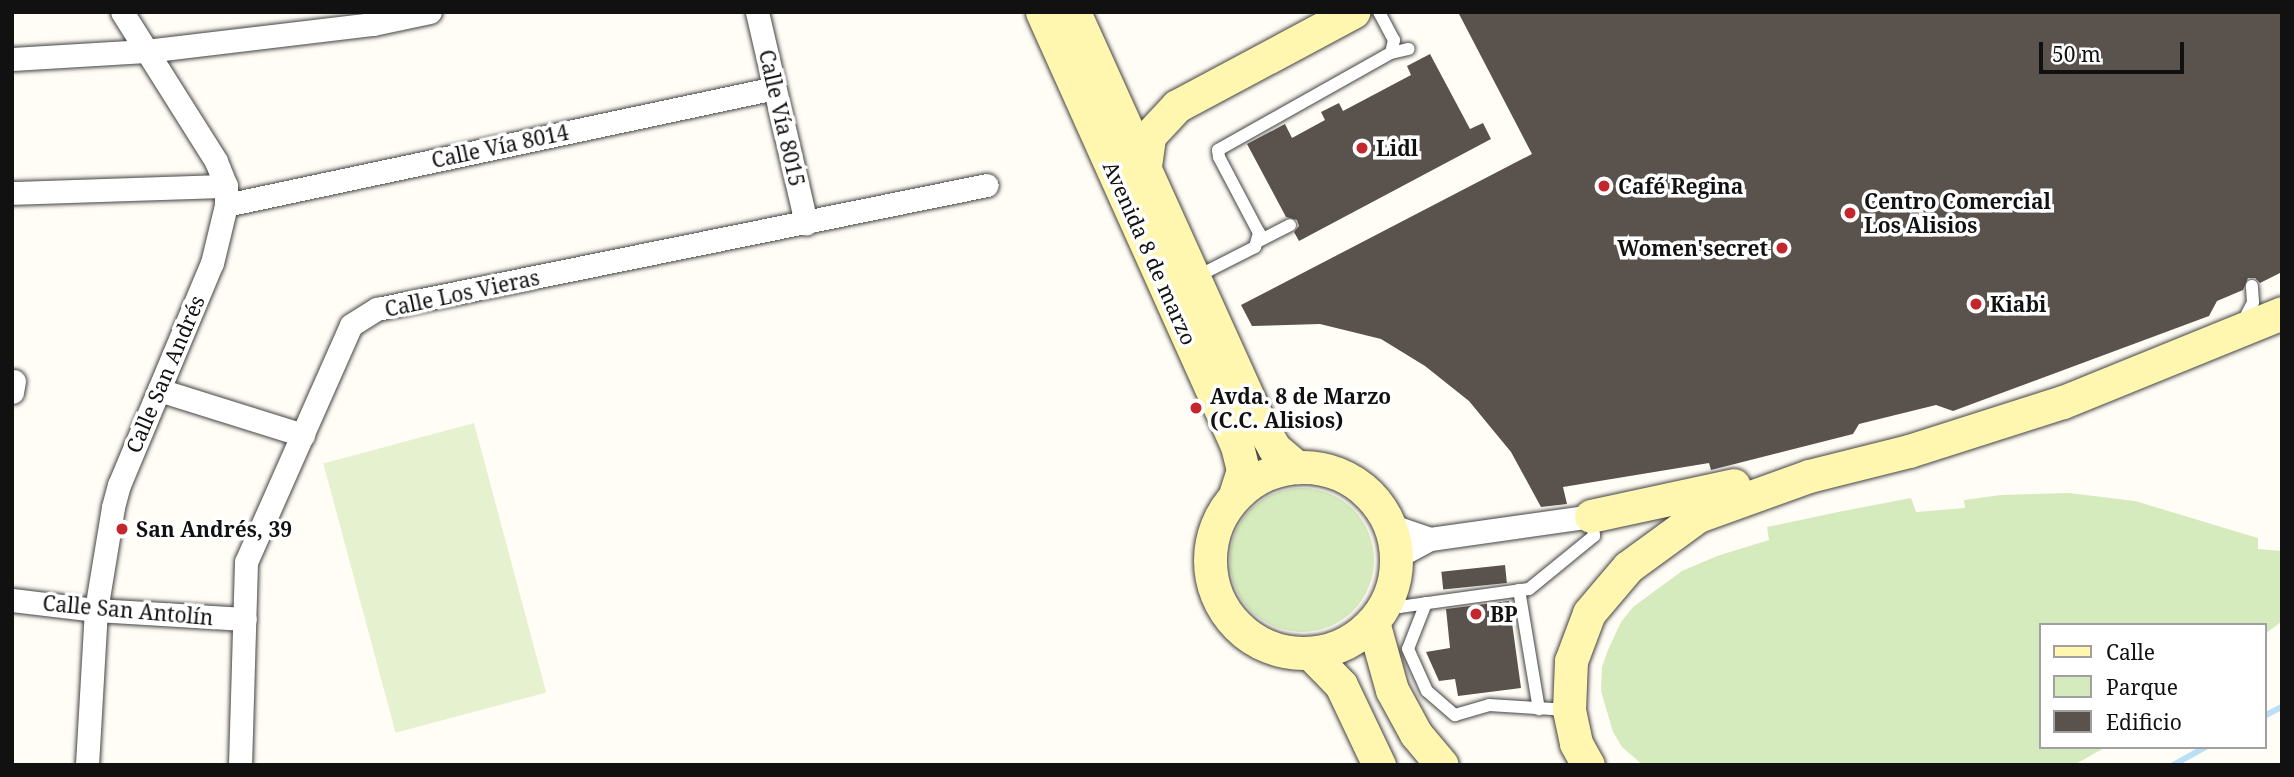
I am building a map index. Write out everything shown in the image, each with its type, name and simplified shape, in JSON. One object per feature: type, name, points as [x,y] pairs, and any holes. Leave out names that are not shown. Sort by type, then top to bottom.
[{"type":"street","points":[[121,12],[216,161],[226,196]]},
{"type":"street","points":[[12,60],[146,51],[373,24],[430,12]]},
{"type":"street","name":"Calle Vía 8015","points":[[757,12],[806,223]]},
{"type":"street","name":"Avenida 8 de marzo","points":[[1042,12],[1237,446],[1243,470],[1235,495]]},
{"type":"street","name":"Avenida 8 de marzo","points":[[1074,12],[1129,140],[1257,418],[1274,448],[1297,467]]},
{"type":"street","points":[[1144,173],[1149,136],[1177,106],[1353,12]]},
{"type":"street","name":"Calle Vía 8014","points":[[12,193],[226,196],[775,88]]},
{"type":"street","points":[[1109,94],[1136,105],[1177,106]]},
{"type":"street","name":"Calle Los Vieras","points":[[240,765],[247,562],[351,325],[377,309],[987,185]]},
{"type":"street","name":"Calle San Andrés","points":[[87,765],[96,610],[119,485],[212,263],[226,196]]},
{"type":"street","points":[[1588,765],[1554,710],[1589,613],[1628,567],[1698,516],[1809,476],[1909,451],[2063,401],[2282,313]]},
{"type":"street","points":[[159,390],[303,435]]},
{"type":"street","points":[[1375,618],[1340,646],[1311,654],[1278,651],[1249,638],[1226,615],[1216,596],[1208,554],[1217,522],[1235,495],[1253,481],[1274,471],[1297,467],[1326,470],[1352,481],[1374,500],[1390,524],[1396,557],[1394,581],[1375,618],[1369,662],[1380,695],[1415,765]]},
{"type":"street","points":[[1396,557],[1430,539],[1591,516],[1766,479],[1809,476]]},
{"type":"street","points":[[1390,524],[1430,539]]},
{"type":"street","name":"Calle San Antolín","points":[[12,600],[96,610],[245,619]]},
{"type":"street","points":[[1375,618],[1389,682],[1416,734],[1442,765]]},
{"type":"street","points":[[1311,654],[1341,685],[1379,765]]},
{"type":"lane","points":[[1379,12],[1394,40],[1409,49],[1416,61]]},
{"type":"lane","points":[[1391,54],[1394,40]]},
{"type":"lane","points":[[1193,279],[1255,247],[1259,233],[1222,164],[1218,150],[1391,54],[1409,49]]},
{"type":"lane","points":[[1257,242],[1290,225]]},
{"type":"lane","points":[[2239,330],[2253,302],[2252,286]]},
{"type":"lane","points":[[1375,618],[1399,607],[1529,589],[1594,536],[1591,516]]},
{"type":"lane","points":[[1426,603],[1408,649],[1427,691],[1455,715],[1489,705],[1554,710],[1519,590]]},
{"type":"lane","points":[[1389,682],[1427,691]]},
{"type":"green space","points":[[474,423],[546,692],[396,733],[323,463]]},
{"type":"green space","points":[[1302,488],[1330,493],[1353,509],[1369,532],[1374,560],[1369,588],[1353,611],[1330,627],[1302,632],[1274,627],[1251,611],[1235,588],[1230,560],[1235,532],[1251,509],[1274,493]]},
{"type":"green space","points":[[2069,493],[2135,501],[2258,538],[2258,549],[2282,551],[2282,621],[2266,633],[2266,623],[2038,623],[2038,749],[2102,749],[2074,765],[1643,765],[1622,747],[1613,732],[1601,691],[1602,667],[1621,622],[1633,607],[1682,571],[1717,556],[1769,540],[1767,527],[1911,498],[1916,512],[1965,508],[1964,500],[2001,495]]},
{"type":"building","name":"Centro Comercial Los Alisios","points":[[1458,12],[2282,12],[2282,272],[2260,283],[2255,278],[2248,278],[2243,290],[2217,301],[2209,316],[1953,411],[1936,405],[1859,424],[1853,434],[1711,470],[1709,463],[1563,487],[1567,504],[1541,507],[1511,452],[1469,401],[1425,366],[1381,339],[1320,324],[1252,326],[1241,305],[1532,154]]},
{"type":"building","name":"Lidl","points":[[1430,54],[1470,129],[1483,123],[1491,139],[1299,241],[1294,232],[1299,226],[1297,220],[1286,217],[1247,144],[1285,124],[1292,138],[1325,120],[1321,112],[1339,103],[1343,111],[1411,75],[1407,66]]},
{"type":"building","points":[[1505,565],[1507,583],[1443,590],[1441,572]]},
{"type":"building","points":[[1509,601],[1521,688],[1458,696],[1455,679],[1439,681],[1426,652],[1450,648],[1446,609]]},
{"type":"waterway","points":[[2266,715],[2282,707]]},
{"type":"waterway","points":[[2173,765],[2202,749]]},
{"type":"place","name":"Lidl","points":[[1362,148]]},
{"type":"place","name":"Café Regina","points":[[1604,186]]},
{"type":"place","name":"Centro Comercial Los Alisios","points":[[1850,213]]},
{"type":"place","name":"Women'secret","points":[[1782,248]]},
{"type":"place","name":"Kiabi","points":[[1976,304]]},
{"type":"place","name":"Avda. 8 de Marzo (C.C. Alisios)","points":[[1196,408]]},
{"type":"place","name":"San Andrés, 39","points":[[122,529]]},
{"type":"place","name":"BP","points":[[1476,614]]}]
